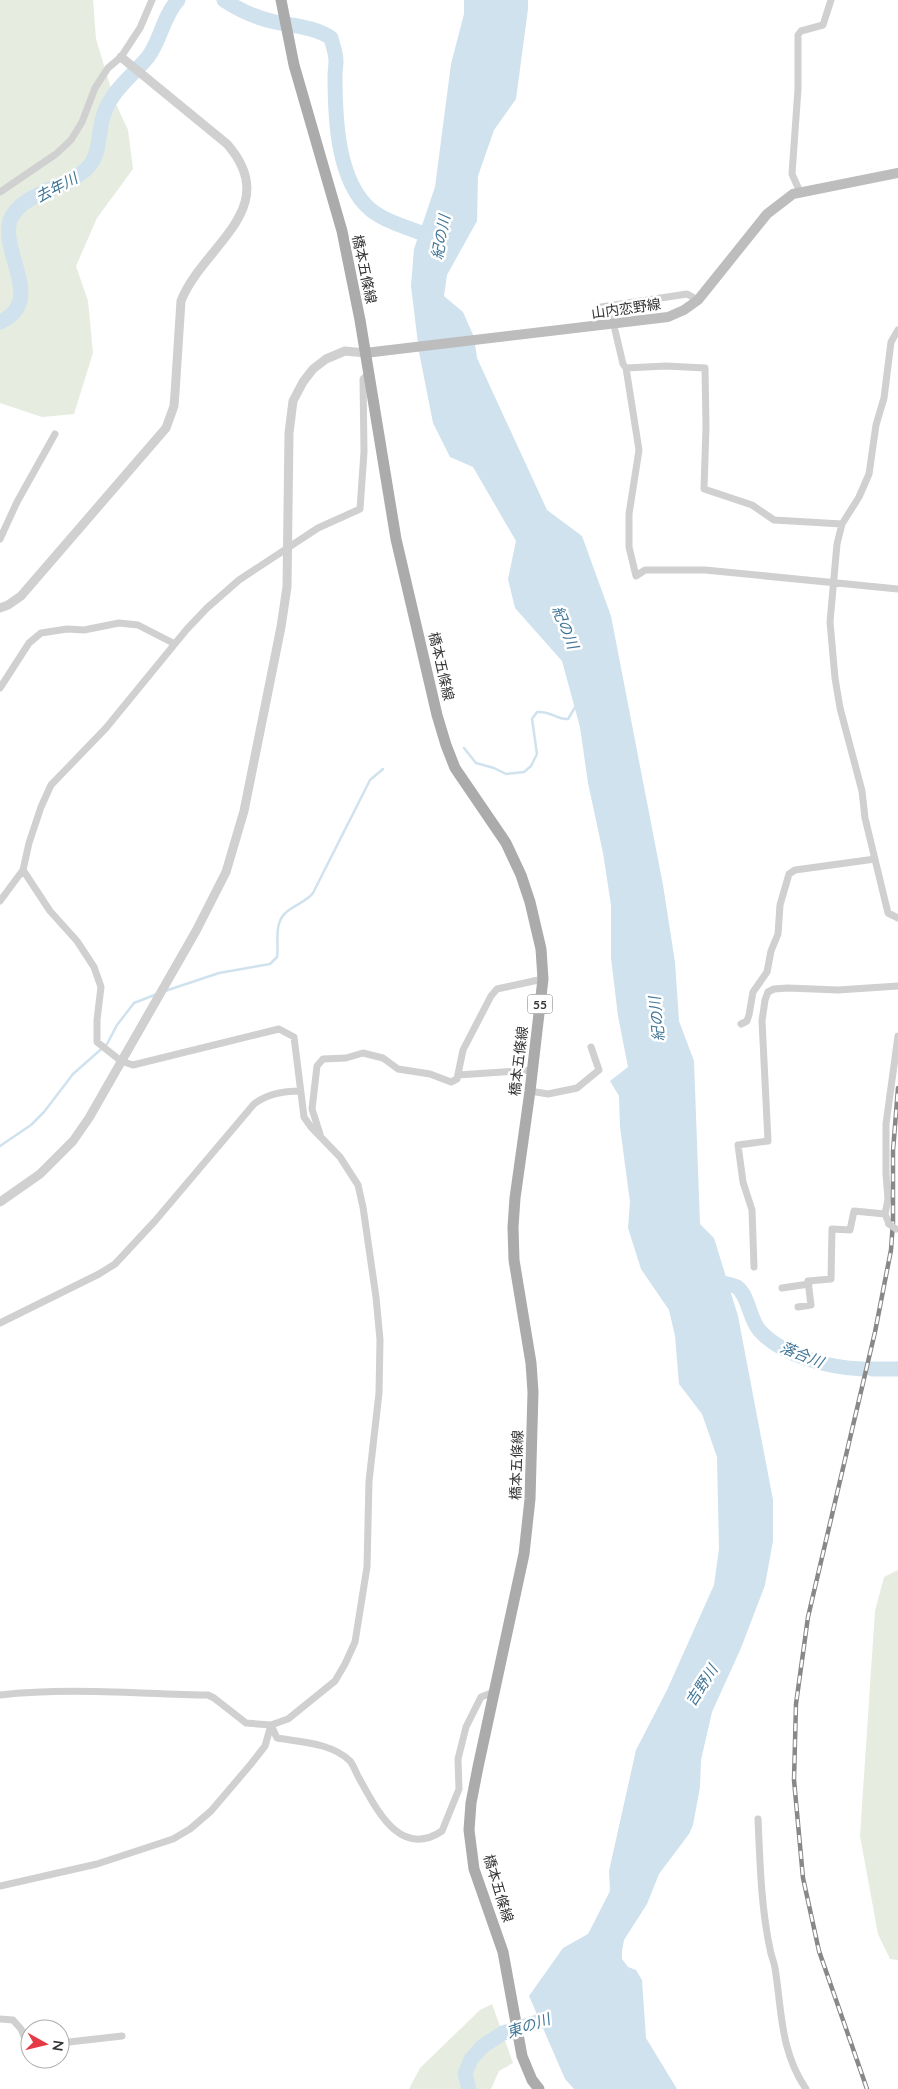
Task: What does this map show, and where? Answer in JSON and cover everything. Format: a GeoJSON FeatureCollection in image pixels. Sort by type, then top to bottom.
{"type":"FeatureCollection","features":[{"type":"Feature","properties":{"kind":"main road","name":"橋本五條線"},"geometry":{"type":"LineString","coordinates":[[281,0],[311,129],[342,231],[365,353],[396,539],[446,745],[455,768],[506,843],[530,902],[540,949],[543,979],[513,1227],[514,1260],[531,1363],[530,1499],[524,1554],[472,1794],[469,1830],[474,1870],[503,1952],[522,2056],[532,2080],[539,2089]]}},
{"type":"Feature","properties":{"kind":"main road","name":"山内恋野線"},"geometry":{"type":"LineString","coordinates":[[365,353],[668,317],[684,310],[698,300],[767,214],[780,202],[800,192],[898,173]]}},
{"type":"Feature","properties":{"kind":"street"},"geometry":{"type":"LineString","coordinates":[[0,192],[6,186],[56,154],[71,140],[82,122],[95,88],[108,68],[121,57],[140,28],[152,0]]}},
{"type":"Feature","properties":{"kind":"street"},"geometry":{"type":"LineString","coordinates":[[800,192],[792,174],[798,88],[798,35],[801,31],[823,24],[831,0]]}},
{"type":"Feature","properties":{"kind":"street"},"geometry":{"type":"LineString","coordinates":[[0,608],[21,596],[166,428],[174,406],[176,393],[181,301],[186,287],[236,223],[244,208],[247,189],[246,177],[236,155],[227,144],[121,57]]}},
{"type":"Feature","properties":{"kind":"street"},"geometry":{"type":"LineString","coordinates":[[602,307],[687,294],[698,300]]}},
{"type":"Feature","properties":{"kind":"street"},"geometry":{"type":"LineString","coordinates":[[612,305],[613,314]]}},
{"type":"Feature","properties":{"kind":"street"},"geometry":{"type":"LineString","coordinates":[[615,330],[623,364],[626,368],[639,450],[629,514],[629,547],[636,576],[645,570],[705,570],[898,589]]}},
{"type":"Feature","properties":{"kind":"street"},"geometry":{"type":"LineString","coordinates":[[898,330],[891,342],[884,398],[876,425],[869,474],[859,497],[842,524],[836,544],[830,622],[835,678],[840,708],[862,791],[865,818],[888,913],[898,918]]}},
{"type":"Feature","properties":{"kind":"street"},"geometry":{"type":"LineString","coordinates":[[0,1202],[40,1174],[73,1141],[89,1118],[196,931],[226,872],[244,811],[281,627],[287,587],[289,433],[293,401],[303,382],[313,369],[326,359],[345,351],[365,353]]}},
{"type":"Feature","properties":{"kind":"street"},"geometry":{"type":"LineString","coordinates":[[626,368],[666,366],[705,368],[704,489],[752,505],[774,520],[842,524]]}},
{"type":"Feature","properties":{"kind":"street"},"geometry":{"type":"LineString","coordinates":[[0,901],[22,870],[41,807],[51,785],[106,728],[207,608],[239,580],[318,528],[360,509],[364,452],[363,379],[368,374]]}},
{"type":"Feature","properties":{"kind":"street"},"geometry":{"type":"LineString","coordinates":[[0,539],[21,494],[55,434]]}},
{"type":"Feature","properties":{"kind":"street"},"geometry":{"type":"LineString","coordinates":[[0,688],[30,643],[41,633],[67,629],[84,630],[119,623],[138,625],[175,644]]}},
{"type":"Feature","properties":{"kind":"street"},"geometry":{"type":"LineString","coordinates":[[741,1024],[750,1015],[753,992],[767,972],[771,951],[778,934],[780,905],[789,874],[795,870],[875,859]]}},
{"type":"Feature","properties":{"kind":"street"},"geometry":{"type":"LineString","coordinates":[[0,1695],[39,1690],[82,1690],[124,1694],[208,1696],[214,1698],[246,1723],[271,1726],[288,1719],[335,1681],[346,1664],[355,1642],[367,1567],[369,1481],[379,1393],[380,1340],[376,1297],[358,1185],[340,1156],[304,1118],[294,1037],[279,1029],[133,1065],[121,1061],[97,1042],[97,1020],[101,987],[94,967],[77,941],[50,911],[22,870]]}},
{"type":"Feature","properties":{"kind":"street"},"geometry":{"type":"LineString","coordinates":[[320,1137],[312,1109],[317,1066],[323,1059],[346,1058],[363,1053],[383,1058],[398,1069],[430,1074],[451,1082],[458,1079],[464,1050],[491,996],[498,989],[543,979]]}},
{"type":"Feature","properties":{"kind":"street"},"geometry":{"type":"LineString","coordinates":[[754,1267],[752,1210],[743,1182],[738,1145],[768,1141],[762,1030],[765,1000],[768,992],[774,989],[788,988],[838,990],[898,986]]}},
{"type":"Feature","properties":{"kind":"street"},"geometry":{"type":"LineString","coordinates":[[897,1230],[889,1224],[885,1214],[888,1199],[886,1124],[898,1036]]}},
{"type":"Feature","properties":{"kind":"street"},"geometry":{"type":"LineString","coordinates":[[530,1091],[548,1094],[576,1088],[599,1070],[591,1047]]}},
{"type":"Feature","properties":{"kind":"street"},"geometry":{"type":"LineString","coordinates":[[458,1075],[533,1070]]}},
{"type":"Feature","properties":{"kind":"street"},"geometry":{"type":"LineString","coordinates":[[0,1324],[75,1287],[115,1264],[155,1221],[254,1104],[261,1099],[277,1094],[300,1091]]}},
{"type":"Feature","properties":{"kind":"street"},"geometry":{"type":"LineString","coordinates":[[798,1307],[811,1306],[808,1280],[831,1278],[832,1229],[850,1230],[854,1211],[885,1214]]}},
{"type":"Feature","properties":{"kind":"street"},"geometry":{"type":"LineString","coordinates":[[782,1288],[809,1284]]}},
{"type":"Feature","properties":{"kind":"street"},"geometry":{"type":"LineString","coordinates":[[271,1726],[278,1738],[333,1750],[350,1762],[374,1803],[396,1832],[408,1838],[423,1840],[442,1831],[459,1789],[458,1759],[466,1727],[481,1697],[494,1692]]}},
{"type":"Feature","properties":{"kind":"street"},"geometry":{"type":"LineString","coordinates":[[0,1886],[96,1864],[174,1839],[190,1830],[211,1810],[251,1764],[264,1746],[271,1726]]}},
{"type":"Feature","properties":{"kind":"street"},"geometry":{"type":"LineString","coordinates":[[758,1819],[763,1904],[770,1949],[775,1965],[780,2021],[789,2057],[806,2089]]}},
{"type":"Feature","properties":{"kind":"street"},"geometry":{"type":"LineString","coordinates":[[0,2018],[13,2020],[20,2028]]}},
{"type":"Feature","properties":{"kind":"street"},"geometry":{"type":"LineString","coordinates":[[70,2042],[122,2036]]}},
{"type":"Feature","properties":{"kind":"shaded area"},"geometry":{"type":"Polygon","coordinates":[[[0,0],[93,0],[96,39],[115,102],[128,130],[133,169],[97,218],[76,266],[88,301],[93,353],[74,414],[42,417],[0,403],[0,0]]]}},
{"type":"Feature","properties":{"kind":"shaded area"},"geometry":{"type":"Polygon","coordinates":[[[898,1570],[898,1960],[890,1959],[878,1934],[860,1836],[875,1611],[884,1577],[898,1570]]]}},
{"type":"Feature","properties":{"kind":"shaded area"},"geometry":{"type":"Polygon","coordinates":[[[492,2004],[513,2063],[499,2071],[491,2089],[409,2089],[420,2068],[480,2010],[492,2004]]]}},
{"type":"Feature","properties":{"kind":"water"},"geometry":{"type":"Polygon","coordinates":[[[464,0],[528,0],[528,9],[516,99],[494,130],[478,176],[477,221],[447,275],[444,296],[463,312],[474,337],[477,358],[547,510],[582,536],[611,616],[663,885],[675,962],[679,1021],[694,1061],[700,1224],[714,1238],[738,1316],[773,1500],[773,1541],[765,1585],[741,1648],[712,1712],[701,1760],[700,1787],[693,1825],[689,1834],[659,1874],[647,1904],[624,1940],[622,1951],[622,1959],[628,1967],[636,1970],[642,1980],[646,2038],[677,2089],[574,2089],[565,2079],[529,1996],[563,1948],[588,1934],[610,1891],[609,1871],[636,1750],[667,1690],[714,1585],[719,1549],[717,1457],[702,1414],[679,1384],[675,1336],[669,1310],[641,1269],[628,1228],[630,1202],[620,1127],[619,1096],[610,1081],[628,1067],[618,1016],[611,958],[611,905],[603,853],[588,783],[580,727],[562,661],[515,608],[508,579],[516,541],[473,467],[450,457],[433,423],[419,352],[411,286],[414,249],[435,187],[451,64],[464,14],[464,0]]]}},
{"type":"Feature","properties":{"kind":"waterway","name":"去年川"},"geometry":{"type":"LineString","coordinates":[[0,322],[13,313],[20,302],[21,290],[9,233],[10,220],[16,210],[25,202],[72,179],[90,165],[98,147],[102,120],[107,106],[117,91],[148,57],[169,13],[178,0]]}},
{"type":"Feature","properties":{"kind":"waterway","name":"去年川"},"geometry":{"type":"LineString","coordinates":[[224,0],[262,18],[311,29],[331,38],[336,58],[337,129],[340,148],[351,183],[360,198],[378,215],[438,239]]}},
{"type":"Feature","properties":{"kind":"waterway"},"geometry":{"type":"LineString","coordinates":[[464,748],[476,763],[494,768],[506,774],[524,772],[531,766],[537,754],[532,719],[537,712],[568,719],[577,704]]}},
{"type":"Feature","properties":{"kind":"waterway"},"geometry":{"type":"LineString","coordinates":[[165,991],[219,973],[270,964],[277,957],[280,921],[286,912],[313,893],[370,780],[383,769]]}},
{"type":"Feature","properties":{"kind":"waterway"},"geometry":{"type":"LineString","coordinates":[[0,1146],[31,1125],[44,1112],[73,1074],[107,1044],[117,1025],[134,1003],[157,994]]}},
{"type":"Feature","properties":{"kind":"waterway","name":"落合川"},"geometry":{"type":"LineString","coordinates":[[707,1280],[737,1287],[744,1296],[756,1326],[770,1340],[781,1347],[794,1354],[822,1363],[863,1369]]}},
{"type":"Feature","properties":{"kind":"waterway","name":"落合川"},"geometry":{"type":"LineString","coordinates":[[872,1369],[898,1369]]}},
{"type":"Feature","properties":{"kind":"waterway","name":"東の川"},"geometry":{"type":"LineString","coordinates":[[469,2089],[465,2074],[471,2059],[483,2046],[503,2033],[560,2015]]}},
{"type":"Feature","properties":{"kind":"tunnel"},"geometry":{"type":"LineString","coordinates":[[613,314],[614,328]]}},
{"type":"Feature","properties":{"kind":"railway"},"geometry":{"type":"LineString","coordinates":[[867,2089],[819,1951],[803,1878],[794,1780],[796,1704],[808,1617],[875,1332],[891,1250],[893,1151],[898,1088]]}},
{"type":"Feature","properties":{"kind":"water label","name":"紀の川"},"geometry":{"type":"Point","coordinates":[440,237]}},
{"type":"Feature","properties":{"kind":"water label","name":"紀の川"},"geometry":{"type":"Point","coordinates":[566,627]}},
{"type":"Feature","properties":{"kind":"water label","name":"紀の川"},"geometry":{"type":"Point","coordinates":[656,1019]}},
{"type":"Feature","properties":{"kind":"water label","name":"吉野川"},"geometry":{"type":"Point","coordinates":[701,1685]}}]}
